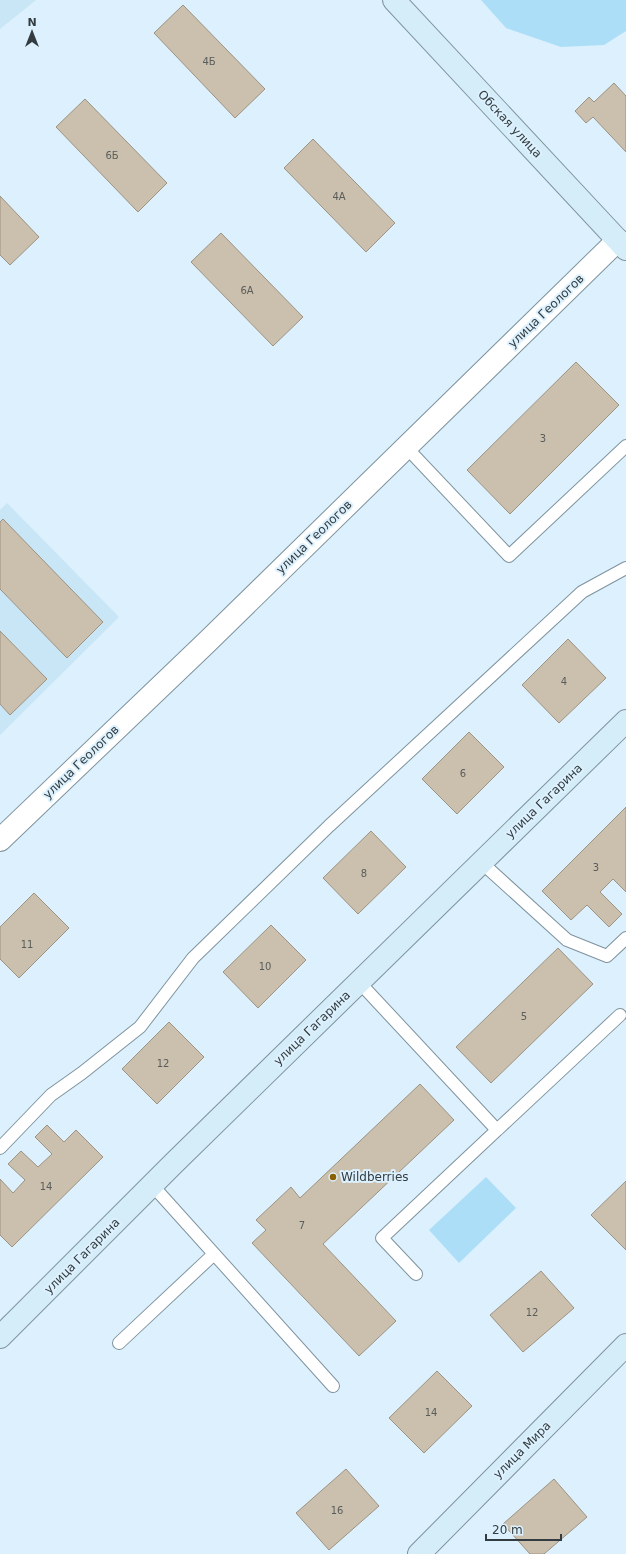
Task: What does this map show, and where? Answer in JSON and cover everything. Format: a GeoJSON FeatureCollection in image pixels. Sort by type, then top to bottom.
{"type":"FeatureCollection","features":[{"type":"Feature","properties":{"kind":"street","name":"Обская улица"},"geometry":{"type":"LineString","coordinates":[[394,0],[623,240]]}},
{"type":"Feature","properties":{"kind":"street","name":"улица Геологов"},"geometry":{"type":"LineString","coordinates":[[0,840],[206,643],[406,447],[623,240]]}},
{"type":"Feature","properties":{"kind":"street","name":"улица Гагарина"},"geometry":{"type":"LineString","coordinates":[[0,1337],[359,982],[626,721]]}},
{"type":"Feature","properties":{"kind":"street","name":"улица Мира"},"geometry":{"type":"LineString","coordinates":[[419,1554],[626,1345]]}},
{"type":"Feature","properties":{"kind":"lane"},"geometry":{"type":"LineString","coordinates":[[406,447],[509,556],[626,446]]}},
{"type":"Feature","properties":{"kind":"lane"},"geometry":{"type":"LineString","coordinates":[[0,1148],[51,1095],[82,1073],[140,1027],[193,958],[375,783],[582,592],[626,568]]}},
{"type":"Feature","properties":{"kind":"lane"},"geometry":{"type":"LineString","coordinates":[[482,862],[568,940],[606,956],[626,938]]}},
{"type":"Feature","properties":{"kind":"lane"},"geometry":{"type":"LineString","coordinates":[[359,982],[497,1130]]}},
{"type":"Feature","properties":{"kind":"lane"},"geometry":{"type":"LineString","coordinates":[[416,1274],[382,1238],[620,1015]]}},
{"type":"Feature","properties":{"kind":"lane"},"geometry":{"type":"LineString","coordinates":[[153,1186],[333,1386]]}},
{"type":"Feature","properties":{"kind":"lane"},"geometry":{"type":"LineString","coordinates":[[119,1343],[214,1254]]}},
{"type":"Feature","properties":{"kind":"shaded area"},"geometry":{"type":"Polygon","coordinates":[[[0,0],[36,0],[0,29],[0,0]]]}},
{"type":"Feature","properties":{"kind":"shaded area"},"geometry":{"type":"Polygon","coordinates":[[[481,0],[626,0],[626,31],[604,45],[561,47],[506,28],[481,0]]]}},
{"type":"Feature","properties":{"kind":"shaded area"},"geometry":{"type":"Polygon","coordinates":[[[7,503],[119,617],[0,735],[0,510],[7,503]]]}},
{"type":"Feature","properties":{"kind":"shaded area"},"geometry":{"type":"Polygon","coordinates":[[[486,1177],[516,1208],[459,1263],[429,1230],[486,1177]]]}},
{"type":"Feature","properties":{"kind":"building"},"geometry":{"type":"Polygon","coordinates":[[[183,5],[265,89],[235,118],[154,33],[183,5]]]}},
{"type":"Feature","properties":{"kind":"building"},"geometry":{"type":"Polygon","coordinates":[[[614,83],[626,96],[626,152],[593,117],[586,123],[575,111],[589,97],[594,102],[614,83]]]}},
{"type":"Feature","properties":{"kind":"building"},"geometry":{"type":"Polygon","coordinates":[[[85,99],[167,183],[138,212],[56,127],[85,99]]]}},
{"type":"Feature","properties":{"kind":"building"},"geometry":{"type":"Polygon","coordinates":[[[313,139],[395,223],[366,252],[284,168],[313,139]]]}},
{"type":"Feature","properties":{"kind":"building"},"geometry":{"type":"Polygon","coordinates":[[[0,196],[39,237],[10,265],[0,255],[0,196]]]}},
{"type":"Feature","properties":{"kind":"building"},"geometry":{"type":"Polygon","coordinates":[[[221,233],[303,317],[273,346],[191,262],[221,233]]]}},
{"type":"Feature","properties":{"kind":"building"},"geometry":{"type":"Polygon","coordinates":[[[576,362],[619,405],[510,514],[467,470],[576,362]]]}},
{"type":"Feature","properties":{"kind":"building"},"geometry":{"type":"Polygon","coordinates":[[[3,519],[103,622],[67,658],[0,589],[0,522],[3,519]]]}},
{"type":"Feature","properties":{"kind":"building"},"geometry":{"type":"Polygon","coordinates":[[[0,631],[47,679],[10,715],[0,704],[0,631]]]}},
{"type":"Feature","properties":{"kind":"building"},"geometry":{"type":"Polygon","coordinates":[[[568,639],[606,678],[559,723],[522,685],[568,639]]]}},
{"type":"Feature","properties":{"kind":"building"},"geometry":{"type":"Polygon","coordinates":[[[469,732],[504,767],[457,814],[422,779],[469,732]]]}},
{"type":"Feature","properties":{"kind":"building"},"geometry":{"type":"Polygon","coordinates":[[[626,807],[626,892],[613,879],[600,892],[622,914],[609,927],[587,905],[571,920],[542,891],[626,807]]]}},
{"type":"Feature","properties":{"kind":"building"},"geometry":{"type":"Polygon","coordinates":[[[371,831],[406,867],[358,914],[323,878],[371,831]]]}},
{"type":"Feature","properties":{"kind":"building"},"geometry":{"type":"Polygon","coordinates":[[[34,893],[69,928],[19,978],[0,959],[0,927],[34,893]]]}},
{"type":"Feature","properties":{"kind":"building"},"geometry":{"type":"Polygon","coordinates":[[[271,925],[306,960],[258,1008],[223,972],[271,925]]]}},
{"type":"Feature","properties":{"kind":"building"},"geometry":{"type":"Polygon","coordinates":[[[558,948],[593,984],[491,1083],[456,1047],[558,948]]]}},
{"type":"Feature","properties":{"kind":"building"},"geometry":{"type":"Polygon","coordinates":[[[169,1022],[204,1057],[157,1104],[122,1069],[169,1022]]]}},
{"type":"Feature","properties":{"kind":"building"},"geometry":{"type":"Polygon","coordinates":[[[420,1084],[454,1120],[323,1244],[396,1321],[359,1356],[252,1243],[266,1230],[256,1220],[291,1187],[300,1198],[420,1084]]]}},
{"type":"Feature","properties":{"kind":"building"},"geometry":{"type":"Polygon","coordinates":[[[47,1125],[64,1142],[76,1130],[103,1157],[12,1247],[0,1235],[0,1179],[13,1193],[25,1180],[8,1164],[21,1151],[38,1167],[52,1154],[35,1137],[47,1125]]]}},
{"type":"Feature","properties":{"kind":"building"},"geometry":{"type":"Polygon","coordinates":[[[626,1181],[626,1250],[591,1215],[626,1181]]]}},
{"type":"Feature","properties":{"kind":"building"},"geometry":{"type":"Polygon","coordinates":[[[541,1271],[574,1308],[523,1352],[490,1315],[541,1271]]]}},
{"type":"Feature","properties":{"kind":"building"},"geometry":{"type":"Polygon","coordinates":[[[437,1371],[472,1406],[424,1453],[389,1418],[437,1371]]]}},
{"type":"Feature","properties":{"kind":"building"},"geometry":{"type":"Polygon","coordinates":[[[346,1469],[379,1506],[329,1550],[296,1513],[346,1469]]]}},
{"type":"Feature","properties":{"kind":"building"},"geometry":{"type":"Polygon","coordinates":[[[554,1479],[587,1517],[544,1554],[530,1554],[503,1524],[554,1479]]]}},
{"type":"Feature","properties":{"kind":"place","name":"Wildberries"},"geometry":{"type":"Point","coordinates":[333,1177]}}]}
